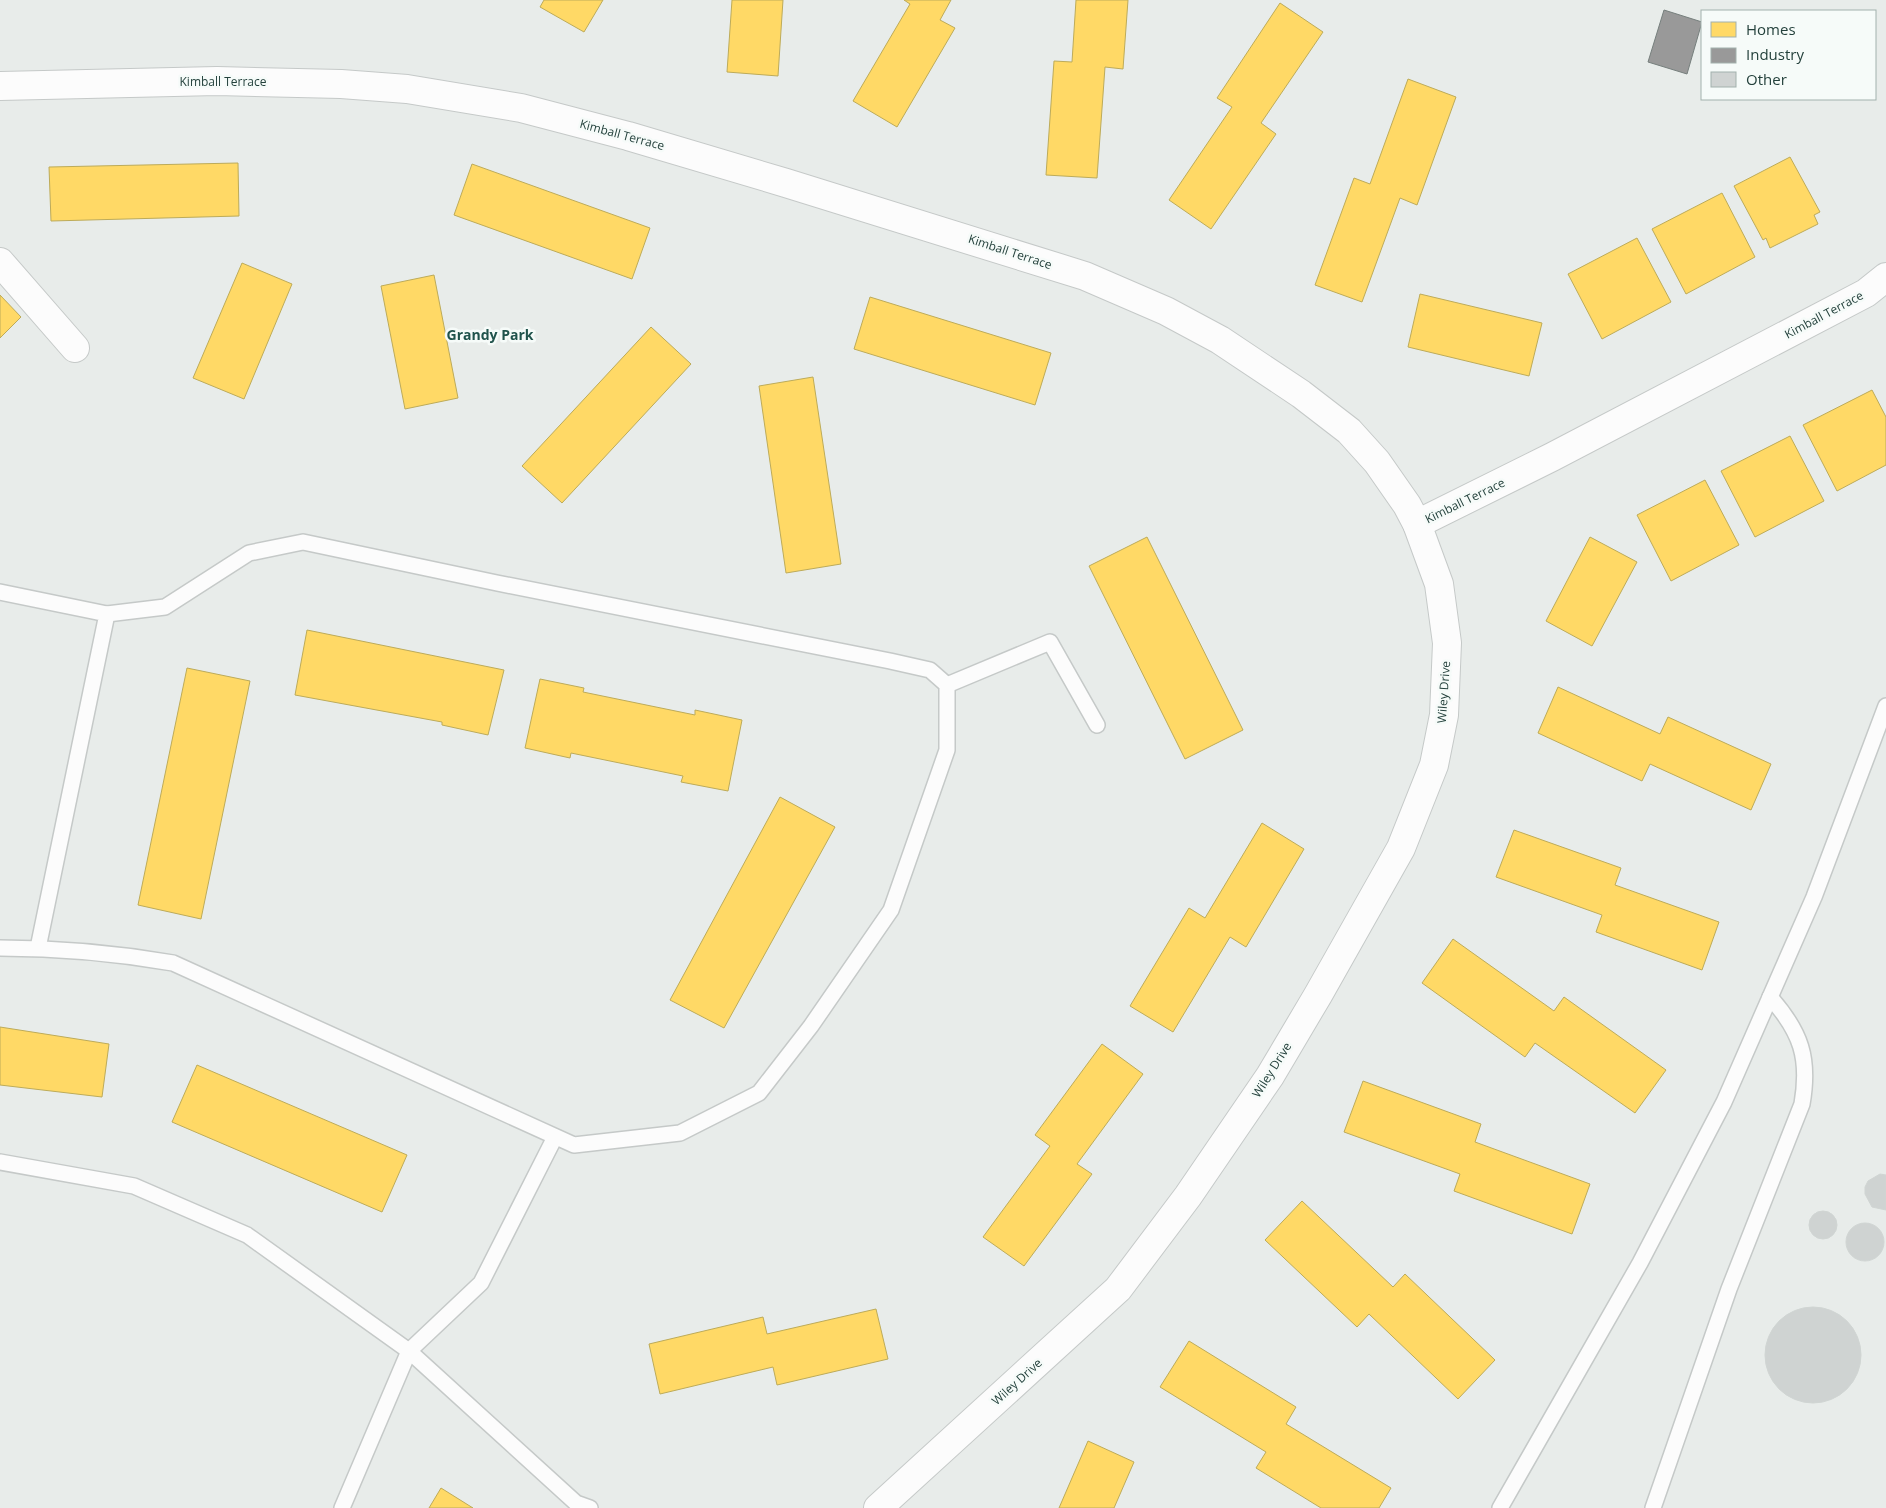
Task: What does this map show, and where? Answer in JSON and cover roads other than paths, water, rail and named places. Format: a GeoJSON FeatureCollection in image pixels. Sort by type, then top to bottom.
{"type":"FeatureCollection","features":[{"type":"Feature","properties":{"kind":"street","name":"Kimball Terrace"},"geometry":{"type":"LineString","coordinates":[[0,86],[217,81],[341,84],[407,89],[521,108],[619,134],[946,231],[1085,276],[1166,311],[1220,340],[1302,394],[1348,431],[1377,462],[1407,505],[1417,524],[1561,453],[1866,293],[1886,277]]}},
{"type":"Feature","properties":{"kind":"street"},"geometry":{"type":"LineString","coordinates":[[0,262],[75,348]]}},
{"type":"Feature","properties":{"kind":"street","name":"Wiley Drive"},"geometry":{"type":"LineString","coordinates":[[878,1508],[1118,1289],[1188,1196],[1270,1076],[1323,987],[1401,848],[1434,766],[1444,715],[1447,643],[1439,584],[1417,524]]}},
{"type":"Feature","properties":{"kind":"lane"},"geometry":{"type":"LineString","coordinates":[[0,592],[107,614],[165,607],[249,552],[303,542],[497,583],[890,661],[930,670],[947,686],[947,750],[891,910],[811,1026],[759,1093],[680,1133],[574,1145],[173,963],[123,954],[38,948],[0,948]]}},
{"type":"Feature","properties":{"kind":"lane"},"geometry":{"type":"LineString","coordinates":[[38,948],[107,614]]}},
{"type":"Feature","properties":{"kind":"lane"},"geometry":{"type":"LineString","coordinates":[[947,686],[1050,642],[1097,725]]}},
{"type":"Feature","properties":{"kind":"lane"},"geometry":{"type":"LineString","coordinates":[[1500,1508],[1640,1262],[1724,1102],[1814,897],[1886,706]]}},
{"type":"Feature","properties":{"kind":"lane"},"geometry":{"type":"LineString","coordinates":[[1653,1508],[1729,1289],[1802,1104],[1806,1080],[1801,1043],[1786,1016],[1770,997]]}},
{"type":"Feature","properties":{"kind":"lane"},"geometry":{"type":"LineString","coordinates":[[342,1508],[409,1351],[481,1283],[555,1136]]}},
{"type":"Feature","properties":{"kind":"lane"},"geometry":{"type":"LineString","coordinates":[[0,1162],[134,1186],[247,1235],[409,1351],[576,1503],[590,1508]]}},
{"type":"Feature","properties":{"kind":"district","name":"Grandy Park"},"geometry":{"type":"Point","coordinates":[490,335]}}]}
